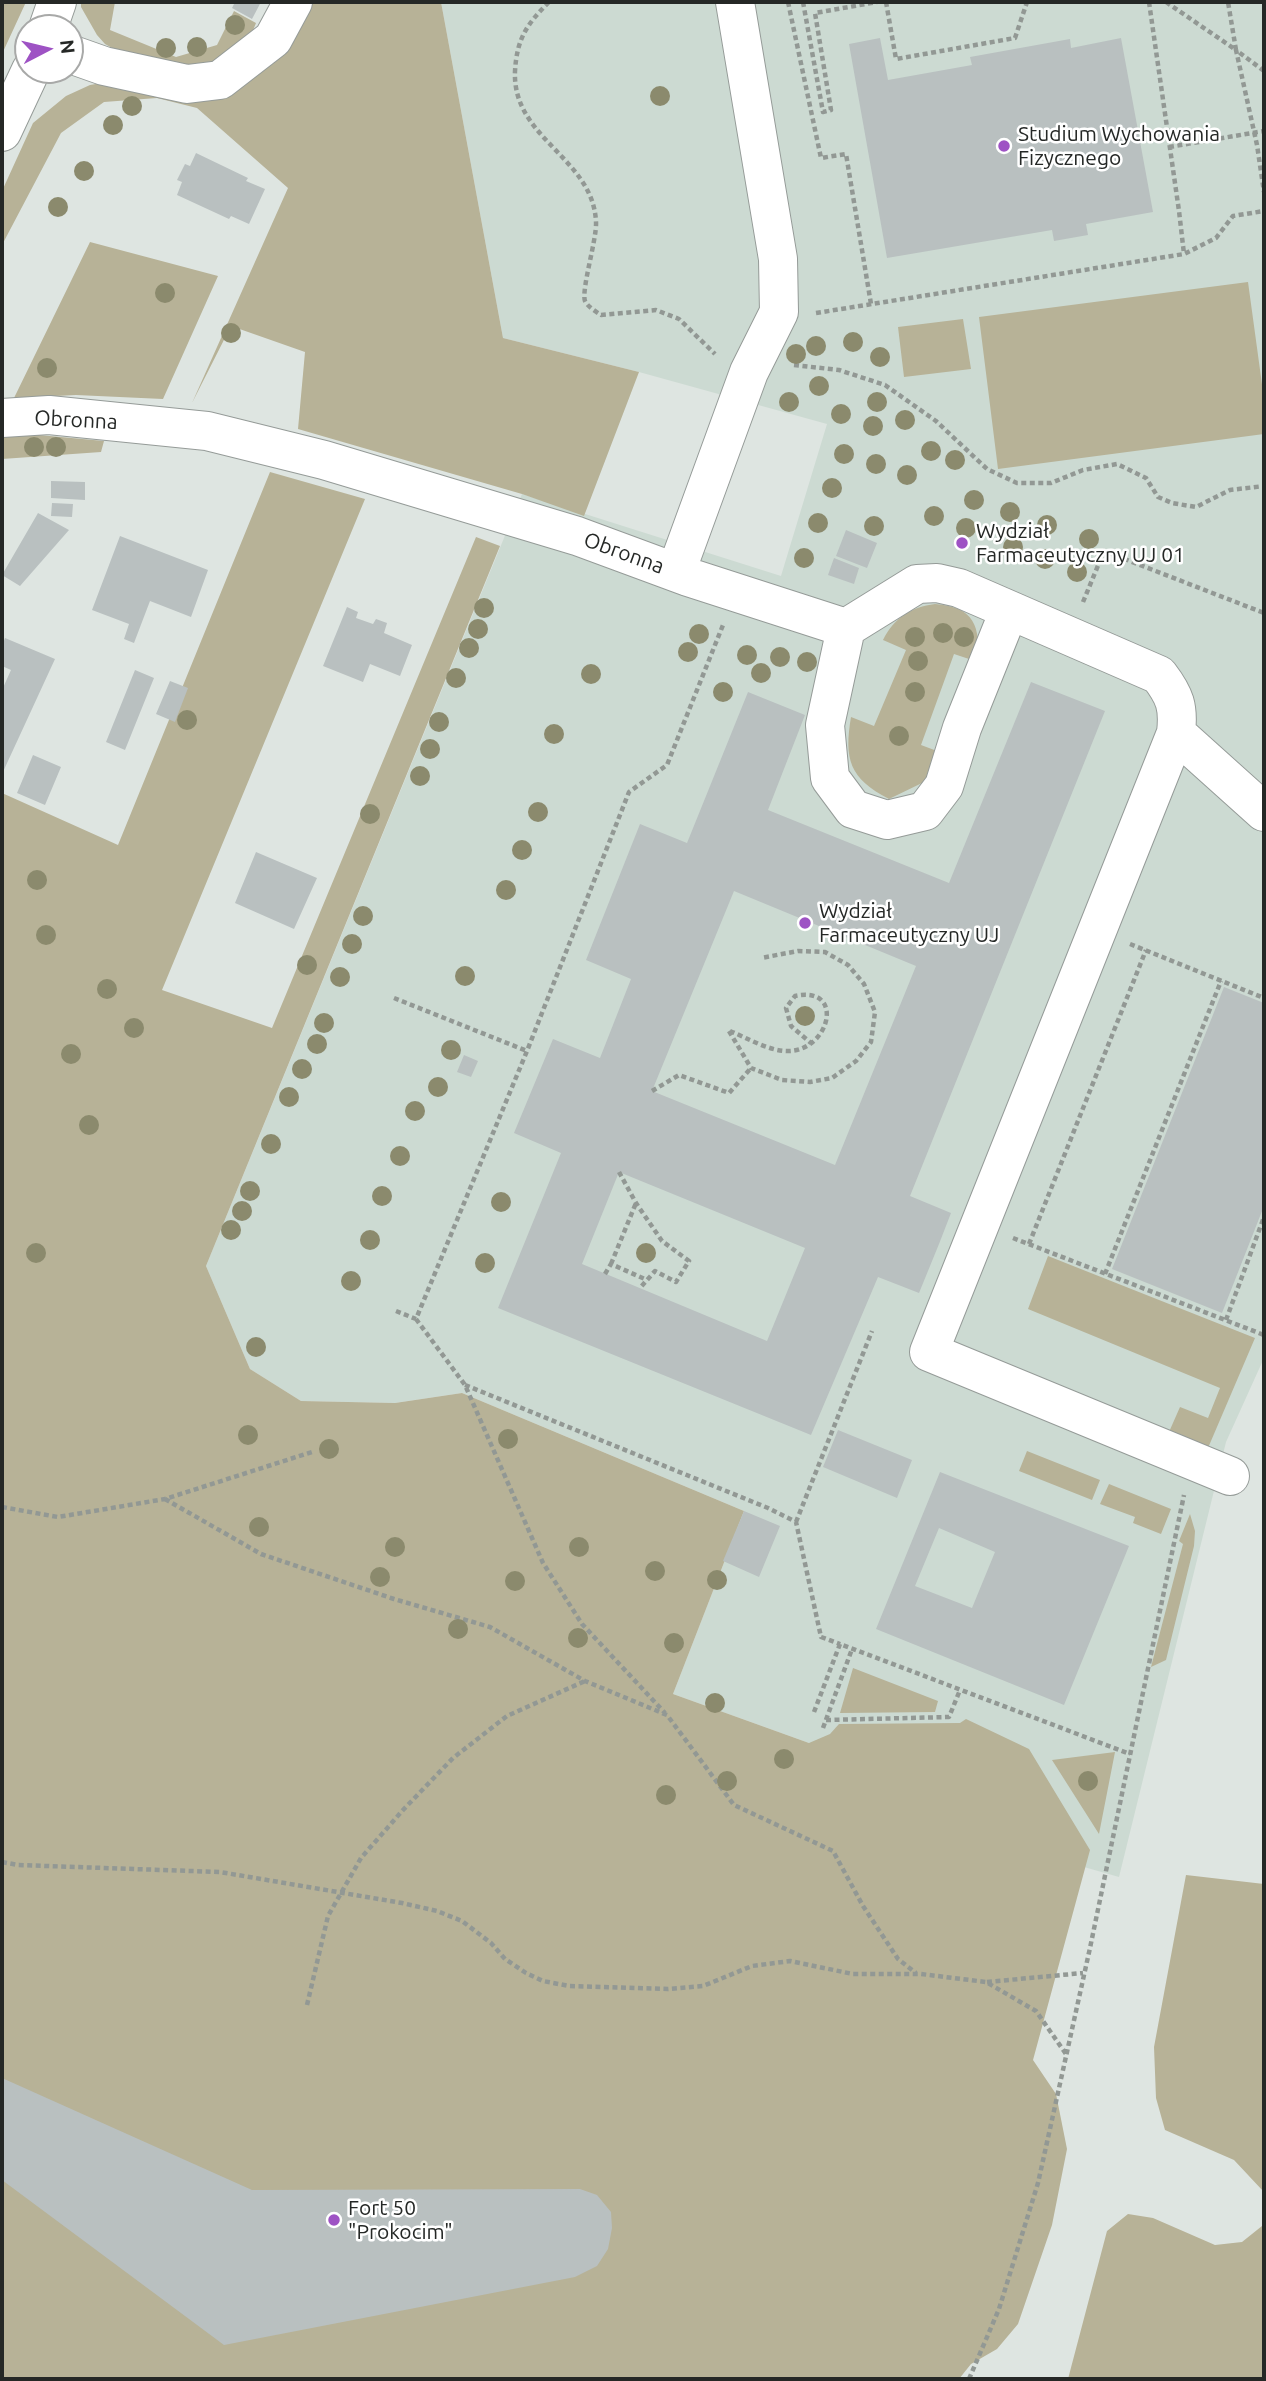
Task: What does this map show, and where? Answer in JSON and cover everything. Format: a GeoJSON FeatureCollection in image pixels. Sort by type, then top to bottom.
{"type":"FeatureCollection","features":[{"type":"Feature","properties":{"kind":"street"},"geometry":{"type":"LineString","coordinates":[[84,59],[104,66],[187,84],[220,80],[273,39],[293,2]]}},
{"type":"Feature","properties":{"kind":"street"},"geometry":{"type":"LineString","coordinates":[[676,572],[749,372],[779,312],[778,259],[735,2]]}},
{"type":"Feature","properties":{"kind":"street"},"geometry":{"type":"LineString","coordinates":[[2,132],[24,84]]}},
{"type":"Feature","properties":{"kind":"street","name":"Obronna"},"geometry":{"type":"LineString","coordinates":[[2,418],[49,415],[207,431],[324,460],[577,536],[846,628]]}},
{"type":"Feature","properties":{"kind":"street"},"geometry":{"type":"LineString","coordinates":[[1009,611],[962,729],[944,786],[925,811],[887,820],[853,809],[830,778],[825,726],[846,628],[917,584],[937,583],[959,588],[1159,675],[1171,691],[1178,712],[1176,733],[929,1352],[1230,1476]]}},
{"type":"Feature","properties":{"kind":"street"},"geometry":{"type":"LineString","coordinates":[[1176,733],[1264,812]]}},
{"type":"Feature","properties":{"kind":"path"},"geometry":{"type":"LineString","coordinates":[[788,2],[821,158],[846,154],[871,304]]}},
{"type":"Feature","properties":{"kind":"path"},"geometry":{"type":"LineString","coordinates":[[803,2],[822,112],[831,110],[815,13],[877,2]]}},
{"type":"Feature","properties":{"kind":"path"},"geometry":{"type":"LineString","coordinates":[[886,2],[896,59],[1015,38],[1027,2]]}},
{"type":"Feature","properties":{"kind":"path"},"geometry":{"type":"LineString","coordinates":[[1149,2],[1184,254]]}},
{"type":"Feature","properties":{"kind":"path"},"geometry":{"type":"LineString","coordinates":[[1166,2],[1264,71]]}},
{"type":"Feature","properties":{"kind":"path"},"geometry":{"type":"LineString","coordinates":[[1228,2],[1264,192]]}},
{"type":"Feature","properties":{"kind":"path"},"geometry":{"type":"LineString","coordinates":[[1169,147],[1264,131]]}},
{"type":"Feature","properties":{"kind":"path"},"geometry":{"type":"LineString","coordinates":[[779,312],[807,314],[1184,254],[1216,238],[1233,216],[1264,211]]}},
{"type":"Feature","properties":{"kind":"path"},"geometry":{"type":"LineString","coordinates":[[1068,637],[1104,551],[1264,613]]}},
{"type":"Feature","properties":{"kind":"path"},"geometry":{"type":"LineString","coordinates":[[416,1319],[527,1051],[629,792],[667,765],[737,592]]}},
{"type":"Feature","properties":{"kind":"path"},"geometry":{"type":"LineString","coordinates":[[1126,943],[1264,998]]}},
{"type":"Feature","properties":{"kind":"path"},"geometry":{"type":"LineString","coordinates":[[1029,1244],[1146,950]]}},
{"type":"Feature","properties":{"kind":"path"},"geometry":{"type":"LineString","coordinates":[[761,958],[798,951],[825,953],[848,965],[864,984],[875,1012],[871,1042],[856,1061],[832,1078],[810,1082],[782,1080],[751,1068],[729,1031],[786,1051],[804,1049],[811,1043],[826,1025],[828,1011],[821,999],[808,993],[795,996],[786,1008],[791,1026],[811,1043]]}},
{"type":"Feature","properties":{"kind":"path"},"geometry":{"type":"LineString","coordinates":[[1105,1274],[1221,981]]}},
{"type":"Feature","properties":{"kind":"path"},"geometry":{"type":"LineString","coordinates":[[394,998],[527,1051]]}},
{"type":"Feature","properties":{"kind":"path"},"geometry":{"type":"LineString","coordinates":[[652,1091],[679,1075],[729,1093],[751,1068]]}},
{"type":"Feature","properties":{"kind":"path"},"geometry":{"type":"LineString","coordinates":[[619,1172],[662,1241],[689,1261],[676,1282],[655,1271],[640,1288]]}},
{"type":"Feature","properties":{"kind":"path"},"geometry":{"type":"LineString","coordinates":[[605,1274],[636,1203]]}},
{"type":"Feature","properties":{"kind":"path"},"geometry":{"type":"LineString","coordinates":[[1226,1320],[1264,1217]]}},
{"type":"Feature","properties":{"kind":"path"},"geometry":{"type":"LineString","coordinates":[[1008,1236],[1264,1335]]}},
{"type":"Feature","properties":{"kind":"path"},"geometry":{"type":"LineString","coordinates":[[611,1264],[647,1280]]}},
{"type":"Feature","properties":{"kind":"path"},"geometry":{"type":"LineString","coordinates":[[396,1311],[416,1319],[465,1385],[543,1563],[582,1624],[667,1715],[734,1805],[833,1851],[863,1906],[898,1959],[920,1974]]}},
{"type":"Feature","properties":{"kind":"path"},"geometry":{"type":"LineString","coordinates":[[872,1331],[796,1522],[821,1637],[1130,1754]]}},
{"type":"Feature","properties":{"kind":"path"},"geometry":{"type":"LineString","coordinates":[[465,1385],[756,1503],[796,1522]]}},
{"type":"Feature","properties":{"kind":"path"},"geometry":{"type":"LineString","coordinates":[[2,1507],[58,1517],[165,1499],[315,1451]]}},
{"type":"Feature","properties":{"kind":"path"},"geometry":{"type":"LineString","coordinates":[[970,2379],[999,2309],[1038,2183],[1192,1460]]}},
{"type":"Feature","properties":{"kind":"path"},"geometry":{"type":"LineString","coordinates":[[165,1499],[261,1554],[394,1599],[491,1627],[585,1681],[667,1715]]}},
{"type":"Feature","properties":{"kind":"path"},"geometry":{"type":"LineString","coordinates":[[814,1712],[840,1644]]}},
{"type":"Feature","properties":{"kind":"path"},"geometry":{"type":"LineString","coordinates":[[823,1728],[852,1649]]}},
{"type":"Feature","properties":{"kind":"path"},"geometry":{"type":"LineString","coordinates":[[307,2005],[328,1916],[361,1858],[453,1758],[507,1716],[585,1681]]}},
{"type":"Feature","properties":{"kind":"path"},"geometry":{"type":"LineString","coordinates":[[826,1720],[949,1717],[960,1690]]}},
{"type":"Feature","properties":{"kind":"path"},"geometry":{"type":"LineString","coordinates":[[2,1862],[18,1866],[220,1872],[413,1905],[462,1921],[491,1943],[505,1959],[526,1973],[543,1981],[569,1986],[668,1989],[703,1986],[752,1966],[790,1961],[853,1974],[920,1974],[986,1982],[1083,1973]]}},
{"type":"Feature","properties":{"kind":"path"},"geometry":{"type":"LineString","coordinates":[[986,1982],[1036,2011],[1066,2054]]}},
{"type":"Feature","properties":{"kind":"shaded area"},"geometry":{"type":"Polygon","coordinates":[[[2,2],[26,2],[20,14],[14,14],[14,28],[2,54],[2,2]]]}},
{"type":"Feature","properties":{"kind":"shaded area"},"geometry":{"type":"Polygon","coordinates":[[[81,2],[115,2],[110,30],[176,57],[217,45],[234,11],[256,23],[250,38],[215,63],[195,68],[121,53],[105,44],[81,7],[81,2]]]}},
{"type":"Feature","properties":{"kind":"shaded area"},"geometry":{"type":"Polygon","coordinates":[[[309,2],[441,2],[503,338],[639,372],[584,516],[522,494],[298,429],[305,352],[231,326],[192,403],[288,188],[197,108],[157,98],[104,102],[61,133],[2,245],[2,191],[33,123],[66,96],[90,85],[113,81],[182,95],[309,2]]]}},
{"type":"Feature","properties":{"kind":"shaded area","name":"Wydział Farmaceutyczny UJ"},"geometry":{"type":"Polygon","coordinates":[[[441,2],[1264,2],[1264,1358],[1226,1442],[1119,1877],[1084,1867],[809,1743],[673,1694],[744,1511],[462,1393],[395,1403],[301,1401],[250,1369],[206,1266],[522,494],[781,576],[827,424],[503,338],[441,2]]]}},
{"type":"Feature","properties":{"kind":"shaded area"},"geometry":{"type":"Polygon","coordinates":[[[90,242],[218,276],[163,399],[76,395],[14,398],[90,242]]]}},
{"type":"Feature","properties":{"kind":"shaded area"},"geometry":{"type":"Polygon","coordinates":[[[1248,282],[1264,399],[1264,434],[998,469],[979,317],[1248,282]]]}},
{"type":"Feature","properties":{"kind":"shaded area"},"geometry":{"type":"Polygon","coordinates":[[[963,319],[971,369],[904,377],[898,327],[963,319]]]}},
{"type":"Feature","properties":{"kind":"shaded area"},"geometry":{"type":"Polygon","coordinates":[[[39,435],[104,441],[101,452],[2,459],[2,436],[39,435]]]}},
{"type":"Feature","properties":{"kind":"shaded area"},"geometry":{"type":"Polygon","coordinates":[[[270,472],[365,499],[162,990],[272,1028],[476,537],[500,546],[206,1266],[250,1369],[301,1401],[395,1403],[462,1393],[744,1511],[673,1694],[809,1743],[830,1734],[839,1724],[960,1723],[966,1719],[1029,1749],[1090,1850],[1033,2060],[1056,2094],[1067,2149],[1052,2225],[1018,2324],[997,2349],[971,2364],[959,2379],[2,2379],[2,793],[118,845],[270,472]]]}},
{"type":"Feature","properties":{"kind":"shaded area"},"geometry":{"type":"Polygon","coordinates":[[[935,604],[959,609],[967,614],[976,629],[978,662],[954,654],[921,745],[945,754],[922,783],[889,799],[865,783],[852,766],[848,745],[851,717],[874,726],[906,650],[883,640],[892,626],[904,615],[935,604]]]}},
{"type":"Feature","properties":{"kind":"shaded area"},"geometry":{"type":"Polygon","coordinates":[[[1048,1256],[1255,1338],[1208,1448],[1169,1432],[1180,1407],[1208,1418],[1220,1388],[1028,1309],[1048,1256]]]}},
{"type":"Feature","properties":{"kind":"shaded area"},"geometry":{"type":"Polygon","coordinates":[[[1027,1451],[1100,1480],[1092,1500],[1019,1471],[1027,1451]]]}},
{"type":"Feature","properties":{"kind":"shaded area"},"geometry":{"type":"Polygon","coordinates":[[[1109,1484],[1171,1509],[1161,1534],[1133,1523],[1135,1517],[1100,1504],[1109,1484]]]}},
{"type":"Feature","properties":{"kind":"shaded area"},"geometry":{"type":"Polygon","coordinates":[[[1190,1514],[1195,1531],[1194,1546],[1166,1660],[1151,1667],[1183,1544],[1179,1541],[1190,1514]]]}},
{"type":"Feature","properties":{"kind":"shaded area"},"geometry":{"type":"Polygon","coordinates":[[[853,1668],[938,1701],[935,1712],[840,1713],[853,1668]]]}},
{"type":"Feature","properties":{"kind":"shaded area"},"geometry":{"type":"Polygon","coordinates":[[[1115,1752],[1099,1834],[1052,1760],[1115,1752]]]}},
{"type":"Feature","properties":{"kind":"shaded area"},"geometry":{"type":"Polygon","coordinates":[[[1186,1875],[1264,1884],[1264,2379],[1068,2379],[1107,2231],[1128,2214],[1153,2218],[1215,2245],[1242,2242],[1262,2226],[1263,2191],[1234,2160],[1165,2130],[1156,2098],[1154,2047],[1186,1875]]]}},
{"type":"Feature","properties":{"kind":"building"},"geometry":{"type":"Polygon","coordinates":[[[235,2],[261,2],[252,19],[232,8],[235,2]]]}},
{"type":"Feature","properties":{"kind":"building","name":"Studium Wychowania Fizycznego"},"geometry":{"type":"Polygon","coordinates":[[[880,38],[888,80],[972,65],[970,57],[1070,39],[1071,48],[1121,38],[1153,212],[1086,224],[1088,235],[1054,241],[1052,230],[887,258],[849,44],[880,38]]]}},
{"type":"Feature","properties":{"kind":"building"},"geometry":{"type":"Polygon","coordinates":[[[196,153],[265,189],[249,224],[231,216],[229,219],[177,195],[182,182],[177,180],[185,164],[190,166],[196,153]]]}},
{"type":"Feature","properties":{"kind":"building"},"geometry":{"type":"Polygon","coordinates":[[[51,481],[85,482],[85,500],[51,498],[51,481]]]}},
{"type":"Feature","properties":{"kind":"building"},"geometry":{"type":"Polygon","coordinates":[[[52,503],[73,504],[72,517],[51,516],[52,503]]]}},
{"type":"Feature","properties":{"kind":"building"},"geometry":{"type":"Polygon","coordinates":[[[38,513],[69,530],[20,586],[2,575],[38,513]]]}},
{"type":"Feature","properties":{"kind":"building"},"geometry":{"type":"Polygon","coordinates":[[[846,530],[877,543],[867,568],[836,556],[846,530]]]}},
{"type":"Feature","properties":{"kind":"building"},"geometry":{"type":"Polygon","coordinates":[[[120,536],[208,570],[191,617],[150,601],[134,643],[124,639],[129,624],[92,610],[120,536]]]}},
{"type":"Feature","properties":{"kind":"building"},"geometry":{"type":"Polygon","coordinates":[[[834,558],[859,568],[854,584],[828,575],[834,558]]]}},
{"type":"Feature","properties":{"kind":"building"},"geometry":{"type":"Polygon","coordinates":[[[347,607],[358,612],[356,618],[373,624],[376,619],[387,623],[384,633],[412,645],[400,676],[370,664],[363,682],[323,666],[347,607]]]}},
{"type":"Feature","properties":{"kind":"building"},"geometry":{"type":"Polygon","coordinates":[[[5,638],[55,659],[2,774],[2,690],[11,670],[2,666],[2,646],[5,638]]]}},
{"type":"Feature","properties":{"kind":"building"},"geometry":{"type":"Polygon","coordinates":[[[135,670],[154,678],[125,750],[106,742],[135,670]]]}},
{"type":"Feature","properties":{"kind":"building"},"geometry":{"type":"Polygon","coordinates":[[[170,681],[188,688],[175,722],[156,714],[170,681]]]}},
{"type":"Feature","properties":{"kind":"building"},"geometry":{"type":"Polygon","coordinates":[[[1031,682],[1105,711],[910,1196],[951,1213],[939,1244],[919,1293],[878,1277],[811,1435],[498,1308],[561,1153],[514,1133],[553,1039],[600,1058],[631,979],[586,960],[640,824],[687,843],[748,692],[805,715],[768,810],[949,883],[1031,682]],[[734,891],[652,1091],[835,1165],[916,966],[734,891]],[[619,1172],[582,1264],[767,1341],[805,1248],[619,1172]]]}},
{"type":"Feature","properties":{"kind":"building"},"geometry":{"type":"Polygon","coordinates":[[[33,755],[61,767],[45,805],[17,793],[33,755]]]}},
{"type":"Feature","properties":{"kind":"building"},"geometry":{"type":"Polygon","coordinates":[[[256,852],[317,878],[294,929],[235,903],[256,852]]]}},
{"type":"Feature","properties":{"kind":"building"},"geometry":{"type":"Polygon","coordinates":[[[1224,987],[1264,1003],[1264,1206],[1222,1313],[1112,1269],[1224,987]]]}},
{"type":"Feature","properties":{"kind":"building"},"geometry":{"type":"Polygon","coordinates":[[[464,1055],[478,1061],[471,1077],[457,1072],[464,1055]]]}},
{"type":"Feature","properties":{"kind":"building"},"geometry":{"type":"Polygon","coordinates":[[[838,1430],[912,1460],[897,1498],[823,1467],[838,1430]]]}},
{"type":"Feature","properties":{"kind":"building"},"geometry":{"type":"Polygon","coordinates":[[[940,1472],[1129,1546],[1064,1705],[876,1629],[940,1472]],[[939,1528],[915,1586],[972,1608],[995,1552],[939,1528]]]}},
{"type":"Feature","properties":{"kind":"building"},"geometry":{"type":"Polygon","coordinates":[[[744,1511],[780,1526],[759,1577],[723,1561],[744,1511]]]}},
{"type":"Feature","properties":{"kind":"building","name":"Fort 50 \"Prokocim\""},"geometry":{"type":"Polygon","coordinates":[[[2,2078],[252,2190],[580,2189],[597,2195],[611,2212],[612,2228],[608,2249],[597,2266],[575,2277],[224,2345],[2,2180],[2,2078]]]}},
{"type":"Feature","properties":{"kind":"place","name":"Studium Wychowania Fizycznego"},"geometry":{"type":"Point","coordinates":[1004,146]}},
{"type":"Feature","properties":{"kind":"place","name":"Wydział Farmaceutyczny UJ 01"},"geometry":{"type":"Point","coordinates":[962,543]}},
{"type":"Feature","properties":{"kind":"place","name":"Wydział Farmaceutyczny UJ"},"geometry":{"type":"Point","coordinates":[805,923]}},
{"type":"Feature","properties":{"kind":"place","name":"Fort 50 \"Prokocim\""},"geometry":{"type":"Point","coordinates":[334,2220]}}]}
